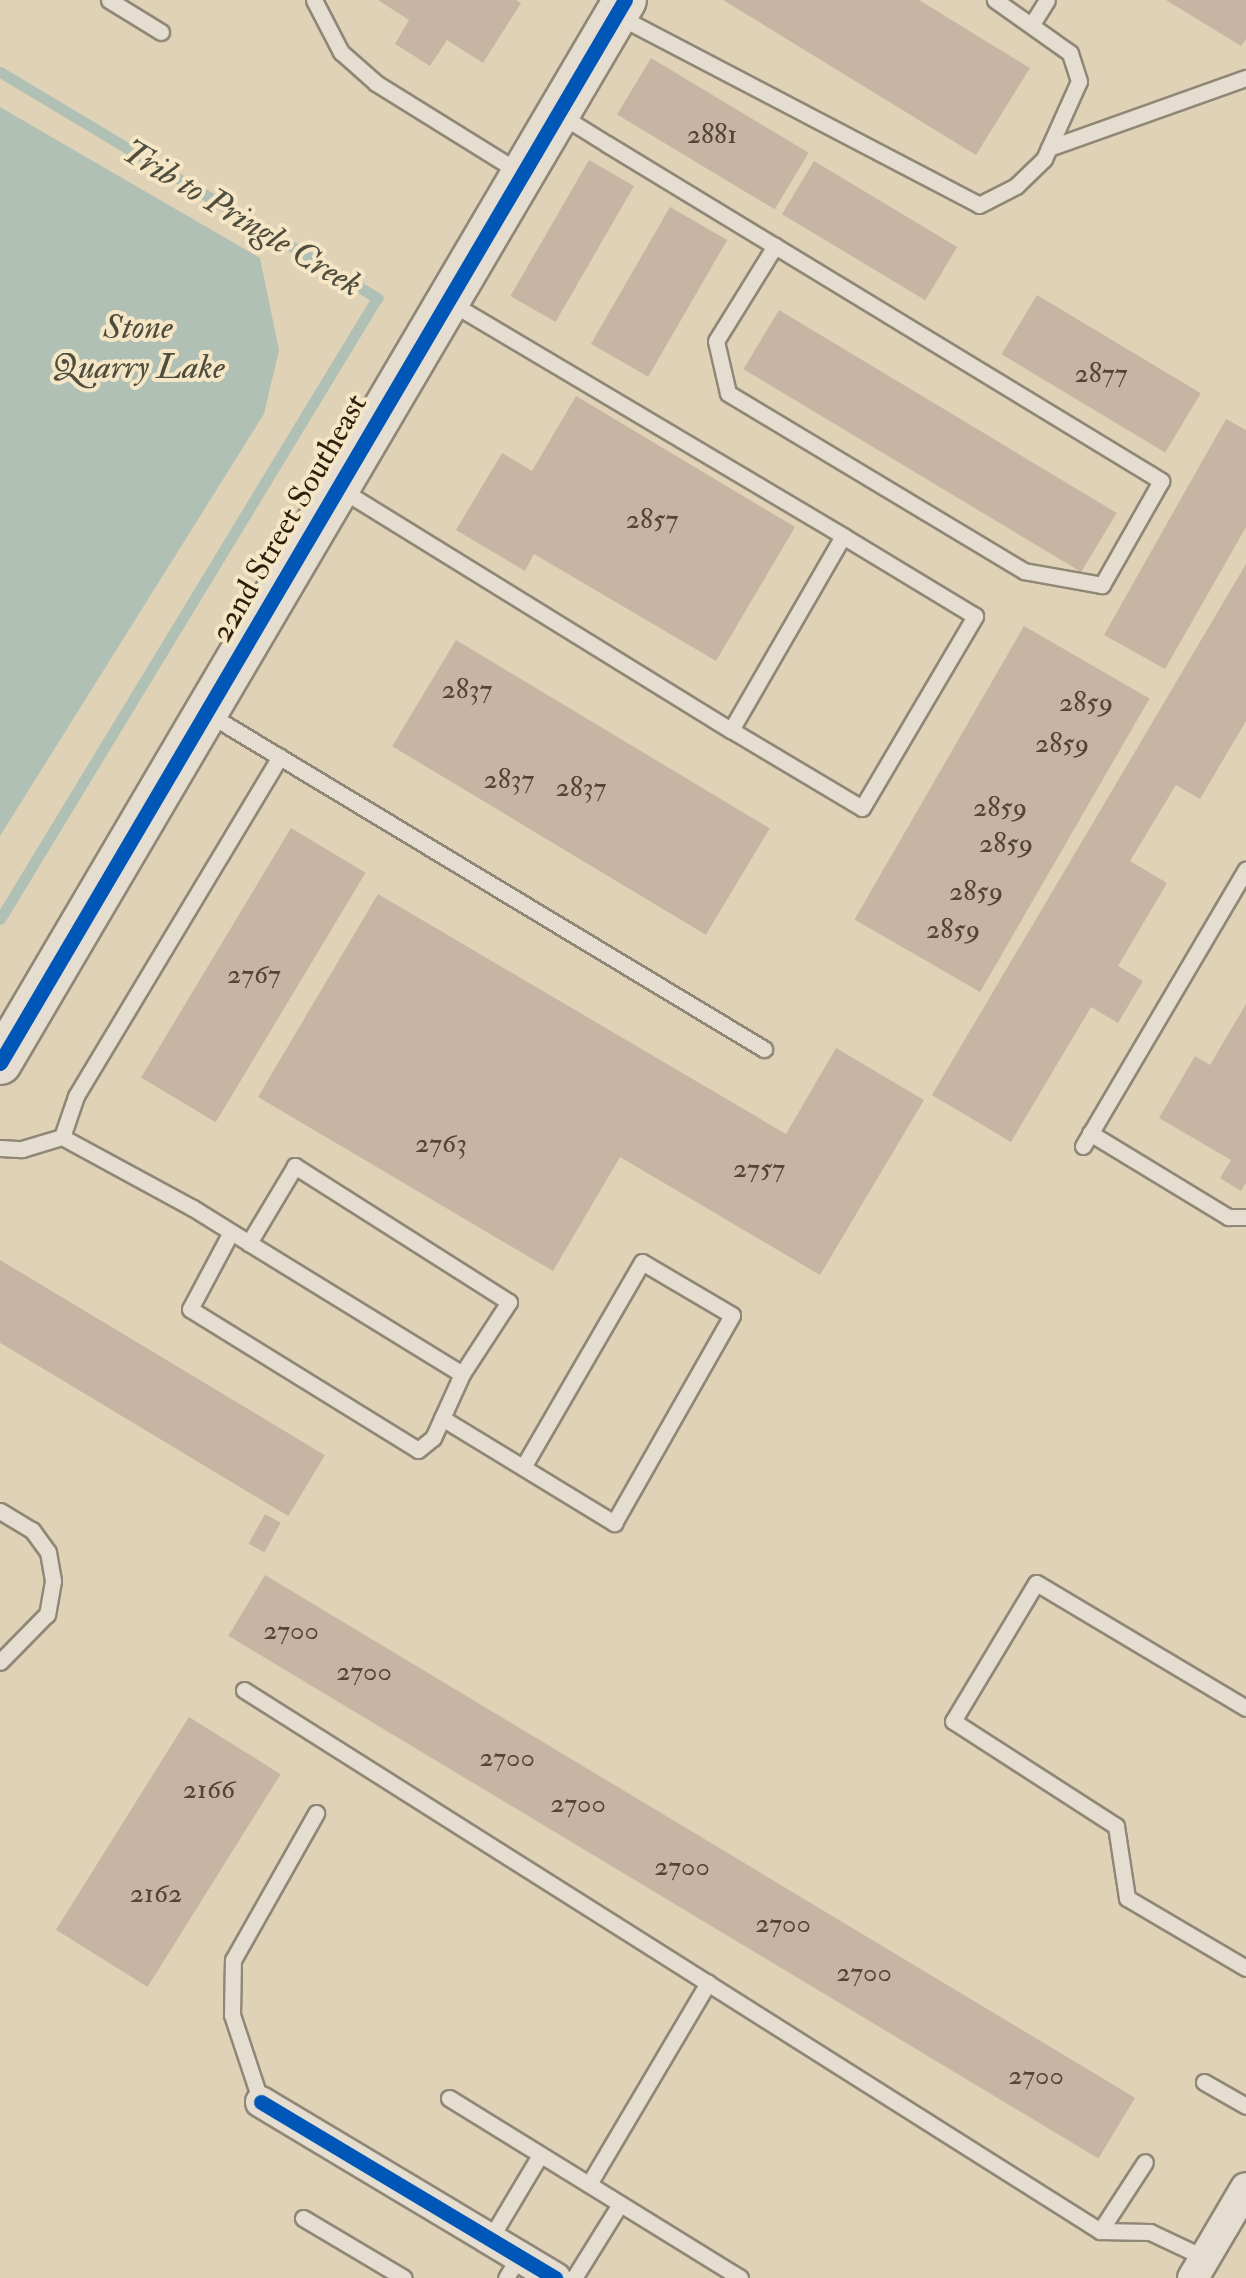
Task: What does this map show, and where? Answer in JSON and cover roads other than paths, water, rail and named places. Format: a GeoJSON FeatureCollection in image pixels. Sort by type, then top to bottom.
{"type":"FeatureCollection","features":[{"type":"Feature","properties":{"kind":"street","name":"22nd Street Southeast"},"geometry":{"type":"LineString","coordinates":[[0,1063],[621,4]]}},
{"type":"Feature","properties":{"kind":"street"},"geometry":{"type":"LineString","coordinates":[[261,2102],[490,2239],[512,2267],[555,2278]]}},
{"type":"Feature","properties":{"kind":"street"},"geometry":{"type":"LineString","coordinates":[[1199,2268],[1246,2188]]}},
{"type":"Feature","properties":{"kind":"lane"},"geometry":{"type":"LineString","coordinates":[[109,0],[161,32]]}},
{"type":"Feature","properties":{"kind":"lane"},"geometry":{"type":"LineString","coordinates":[[314,0],[342,52],[376,83],[523,174]]}},
{"type":"Feature","properties":{"kind":"lane"},"geometry":{"type":"LineString","coordinates":[[621,4],[979,204],[1016,186],[1050,148],[1079,81],[1070,53],[995,0]]}},
{"type":"Feature","properties":{"kind":"lane"},"geometry":{"type":"LineString","coordinates":[[1032,24],[1047,0]]}},
{"type":"Feature","properties":{"kind":"lane"},"geometry":{"type":"LineString","coordinates":[[1050,148],[1246,78]]}},
{"type":"Feature","properties":{"kind":"lane"},"geometry":{"type":"LineString","coordinates":[[558,114],[775,246],[1161,481],[1102,585],[1024,571],[728,393],[716,341],[775,246]]}},
{"type":"Feature","properties":{"kind":"lane"},"geometry":{"type":"LineString","coordinates":[[338,488],[862,808],[976,616],[448,301]]}},
{"type":"Feature","properties":{"kind":"lane"},"geometry":{"type":"LineString","coordinates":[[731,730],[843,536]]}},
{"type":"Feature","properties":{"kind":"lane"},"geometry":{"type":"LineString","coordinates":[[206,713],[764,1048]]}},
{"type":"Feature","properties":{"kind":"lane"},"geometry":{"type":"LineString","coordinates":[[62,1137],[76,1096],[280,757]]}},
{"type":"Feature","properties":{"kind":"lane"},"geometry":{"type":"LineString","coordinates":[[1246,869],[1087,1140],[1228,1217],[1246,1217]]}},
{"type":"Feature","properties":{"kind":"lane"},"geometry":{"type":"LineString","coordinates":[[0,1148],[22,1149],[62,1137],[231,1232],[462,1374]]}},
{"type":"Feature","properties":{"kind":"lane"},"geometry":{"type":"LineString","coordinates":[[231,1232],[190,1309],[418,1450],[442,1418],[462,1374],[510,1302],[295,1166],[249,1243]]}},
{"type":"Feature","properties":{"kind":"lane"},"geometry":{"type":"LineString","coordinates":[[442,1418],[522,1467],[614,1523],[732,1315],[642,1262],[522,1467]]}},
{"type":"Feature","properties":{"kind":"lane"},"geometry":{"type":"LineString","coordinates":[[0,1510],[32,1530],[48,1552],[53,1581],[48,1614],[0,1662]]}},
{"type":"Feature","properties":{"kind":"lane"},"geometry":{"type":"LineString","coordinates":[[1246,1708],[1036,1583],[953,1720],[1116,1826],[1126,1898],[1246,1968]]}},
{"type":"Feature","properties":{"kind":"lane"},"geometry":{"type":"LineString","coordinates":[[244,1690],[1100,2230],[1150,2232],[1199,2268]]}},
{"type":"Feature","properties":{"kind":"lane"},"geometry":{"type":"LineString","coordinates":[[261,2102],[232,2015],[232,1960],[316,1813]]}},
{"type":"Feature","properties":{"kind":"lane"},"geometry":{"type":"LineString","coordinates":[[589,2184],[708,1983]]}},
{"type":"Feature","properties":{"kind":"lane"},"geometry":{"type":"LineString","coordinates":[[1204,2082],[1246,2106]]}},
{"type":"Feature","properties":{"kind":"lane"},"geometry":{"type":"LineString","coordinates":[[449,2098],[740,2278]]}},
{"type":"Feature","properties":{"kind":"lane"},"geometry":{"type":"LineString","coordinates":[[490,2239],[540,2155]]}},
{"type":"Feature","properties":{"kind":"lane"},"geometry":{"type":"LineString","coordinates":[[1100,2230],[1145,2162]]}},
{"type":"Feature","properties":{"kind":"lane"},"geometry":{"type":"LineString","coordinates":[[574,2278],[620,2204]]}},
{"type":"Feature","properties":{"kind":"lane"},"geometry":{"type":"LineString","coordinates":[[303,2218],[404,2278]]}},
{"type":"Feature","properties":{"kind":"water","name":"Stone Quarry Lake"},"geometry":{"type":"Polygon","coordinates":[[[0,107],[260,258],[279,350],[264,414],[0,836],[0,107]]]}},
{"type":"Feature","properties":{"kind":"waterway","name":"Trib to Pringle Creek"},"geometry":{"type":"LineString","coordinates":[[0,72],[377,298],[0,919]]}}]}
